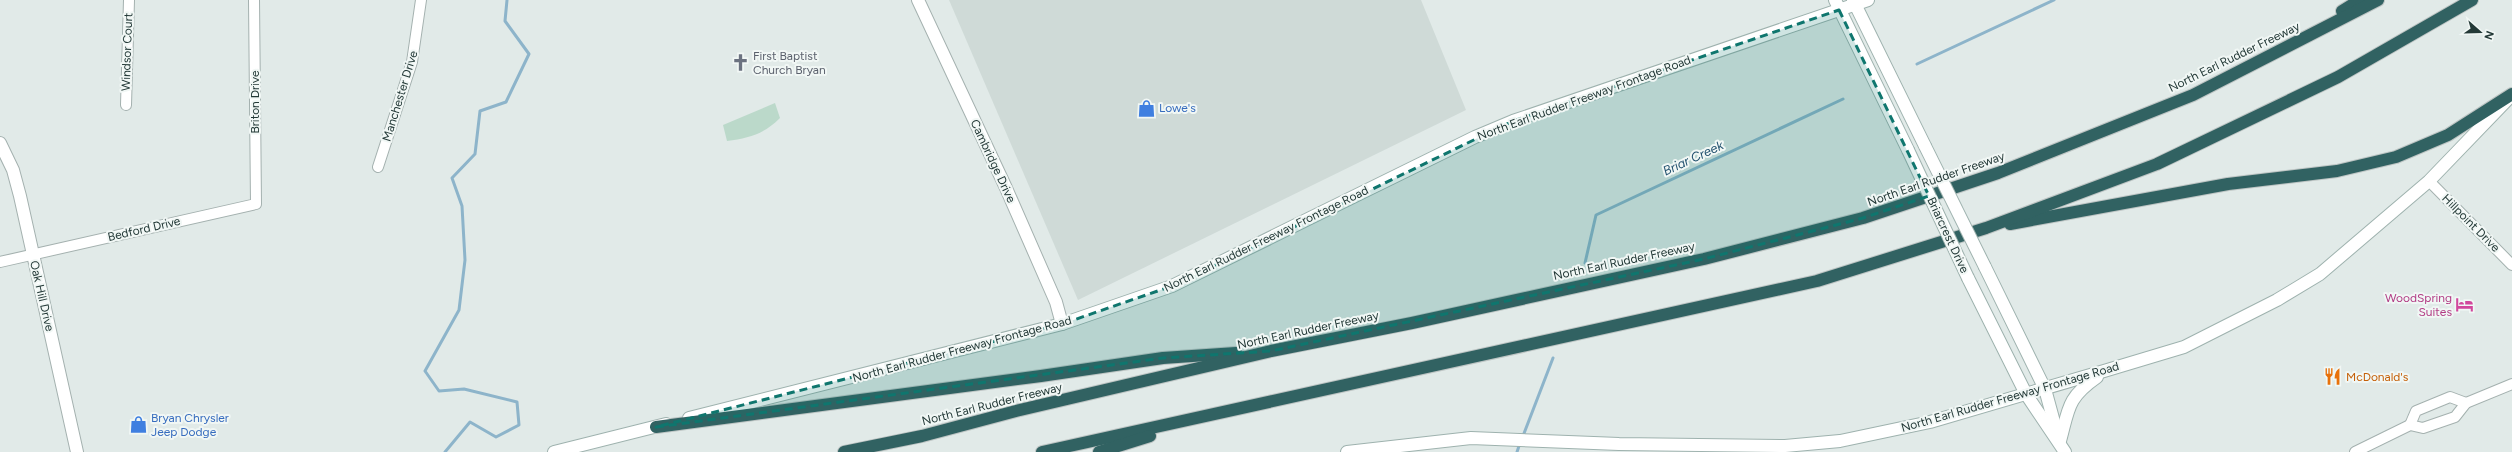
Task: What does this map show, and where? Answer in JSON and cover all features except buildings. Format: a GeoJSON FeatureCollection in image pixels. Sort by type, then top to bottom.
{"type":"FeatureCollection","features":[{"type":"Feature","properties":{"kind":"highway"},"geometry":{"type":"LineString","coordinates":[[2287,47],[2360,0]]}},
{"type":"Feature","properties":{"kind":"highway","name":"North Earl Rudder Freeway"},"geometry":{"type":"LineString","coordinates":[[844,452],[922,436],[1271,351],[1412,323],[1704,259],[1863,218],[1998,173],[2193,95],[2378,0]]}},
{"type":"Feature","properties":{"kind":"highway"},"geometry":{"type":"LineString","coordinates":[[1042,452],[1212,416],[1817,281],[1986,228],[2158,164],[2338,77],[2472,0]]}},
{"type":"Feature","properties":{"kind":"highway"},"geometry":{"type":"LineString","coordinates":[[1986,228],[2045,219],[2228,184],[2337,171],[2396,157],[2448,135],[2512,94]]}},
{"type":"Feature","properties":{"kind":"highway"},"geometry":{"type":"LineString","coordinates":[[656,427],[1041,376],[1163,358],[1271,351]]}},
{"type":"Feature","properties":{"kind":"highway"},"geometry":{"type":"LineString","coordinates":[[1099,452],[1212,416]]}},
{"type":"Feature","properties":{"kind":"main road","name":"Cambridge Drive"},"geometry":{"type":"LineString","coordinates":[[918,0],[1012,202],[1056,302],[1062,324]]}},
{"type":"Feature","properties":{"kind":"main road","name":"North Earl Rudder Freeway Frontage Road"},"geometry":{"type":"LineString","coordinates":[[554,452],[1062,324],[1172,286],[1476,137],[1513,121],[1837,5],[1868,0]]}},
{"type":"Feature","properties":{"kind":"main road","name":"Briarcrest Drive"},"geometry":{"type":"LineString","coordinates":[[1853,2],[2045,389],[2062,447]]}},
{"type":"Feature","properties":{"kind":"main road","name":"Briarcrest Drive"},"geometry":{"type":"LineString","coordinates":[[1837,5],[1908,150],[1968,278],[2026,394],[2062,447]]}},
{"type":"Feature","properties":{"kind":"main road","name":"North Earl Rudder Freeway Frontage Road"},"geometry":{"type":"LineString","coordinates":[[1347,452],[1471,438],[1541,439],[1619,448],[1785,446],[1840,441],[1930,422],[2184,347],[2277,300],[2320,274],[2343,256],[2429,181],[2512,94]]}},
{"type":"Feature","properties":{"kind":"main road","name":"Oak Hill Drive"},"geometry":{"type":"LineString","coordinates":[[0,143],[13,170],[76,452]]}},
{"type":"Feature","properties":{"kind":"main road"},"geometry":{"type":"LineString","coordinates":[[2062,447],[2069,406],[2078,390],[2104,371]]}},
{"type":"Feature","properties":{"kind":"street","name":"Windsor Court"},"geometry":{"type":"LineString","coordinates":[[126,105],[129,0]]}},
{"type":"Feature","properties":{"kind":"street","name":"Briton Drive"},"geometry":{"type":"LineString","coordinates":[[254,0],[256,204]]}},
{"type":"Feature","properties":{"kind":"street","name":"Manchester Drive"},"geometry":{"type":"LineString","coordinates":[[378,166],[412,62],[421,0]]}},
{"type":"Feature","properties":{"kind":"street","name":"Hillpoint Drive"},"geometry":{"type":"LineString","coordinates":[[2429,181],[2512,265]]}},
{"type":"Feature","properties":{"kind":"street","name":"Bedford Drive"},"geometry":{"type":"LineString","coordinates":[[0,262],[256,204]]}},
{"type":"Feature","properties":{"kind":"street"},"geometry":{"type":"LineString","coordinates":[[2355,452],[2410,425],[2423,428],[2455,417],[2466,403],[2512,384]]}},
{"type":"Feature","properties":{"kind":"street"},"geometry":{"type":"LineString","coordinates":[[2410,425],[2416,411],[2450,397],[2466,403]]}},
{"type":"Feature","properties":{"kind":"highlighted area"},"geometry":{"type":"Polygon","coordinates":[[[1839,10],[1929,196],[1863,218],[1704,259],[1271,351],[1163,358],[656,427],[1062,324],[1172,286],[1513,121],[1839,10]]]}},
{"type":"Feature","properties":{"kind":"shaded area"},"geometry":{"type":"Polygon","coordinates":[[[949,0],[1421,0],[1466,110],[1078,300],[949,0]]]}},
{"type":"Feature","properties":{"kind":"green space"},"geometry":{"type":"Polygon","coordinates":[[[775,103],[780,118],[768,128],[756,134],[727,141],[723,125],[775,103]]]}},
{"type":"Feature","properties":{"kind":"waterway"},"geometry":{"type":"LineString","coordinates":[[445,452],[470,422],[496,437],[519,425],[517,402],[464,389],[439,391],[425,371],[459,310],[465,260],[462,206],[452,178],[475,154],[480,111],[506,102],[529,54],[505,21],[507,0]]}},
{"type":"Feature","properties":{"kind":"waterway","name":"Briar Creek"},"geometry":{"type":"LineString","coordinates":[[1917,64],[2054,0]]}},
{"type":"Feature","properties":{"kind":"waterway","name":"Briar Creek"},"geometry":{"type":"LineString","coordinates":[[1585,263],[1596,215],[1843,99]]}},
{"type":"Feature","properties":{"kind":"waterway","name":"Briar Creek"},"geometry":{"type":"LineString","coordinates":[[1523,436],[1553,358]]}},
{"type":"Feature","properties":{"kind":"waterway","name":"Briar Creek"},"geometry":{"type":"LineString","coordinates":[[1517,452],[1520,443]]}},
{"type":"Feature","properties":{"kind":"place","name":"First Baptist Church Bryan"},"geometry":{"type":"Point","coordinates":[740,63]}},
{"type":"Feature","properties":{"kind":"place","name":"Lowe's"},"geometry":{"type":"Point","coordinates":[1146,108]}},
{"type":"Feature","properties":{"kind":"place","name":"WoodSpring Suites"},"geometry":{"type":"Point","coordinates":[2465,305]}},
{"type":"Feature","properties":{"kind":"place","name":"McDonald's"},"geometry":{"type":"Point","coordinates":[2333,377]}},
{"type":"Feature","properties":{"kind":"place","name":"Bryan Chrysler Jeep Dodge"},"geometry":{"type":"Point","coordinates":[138,425]}}]}
